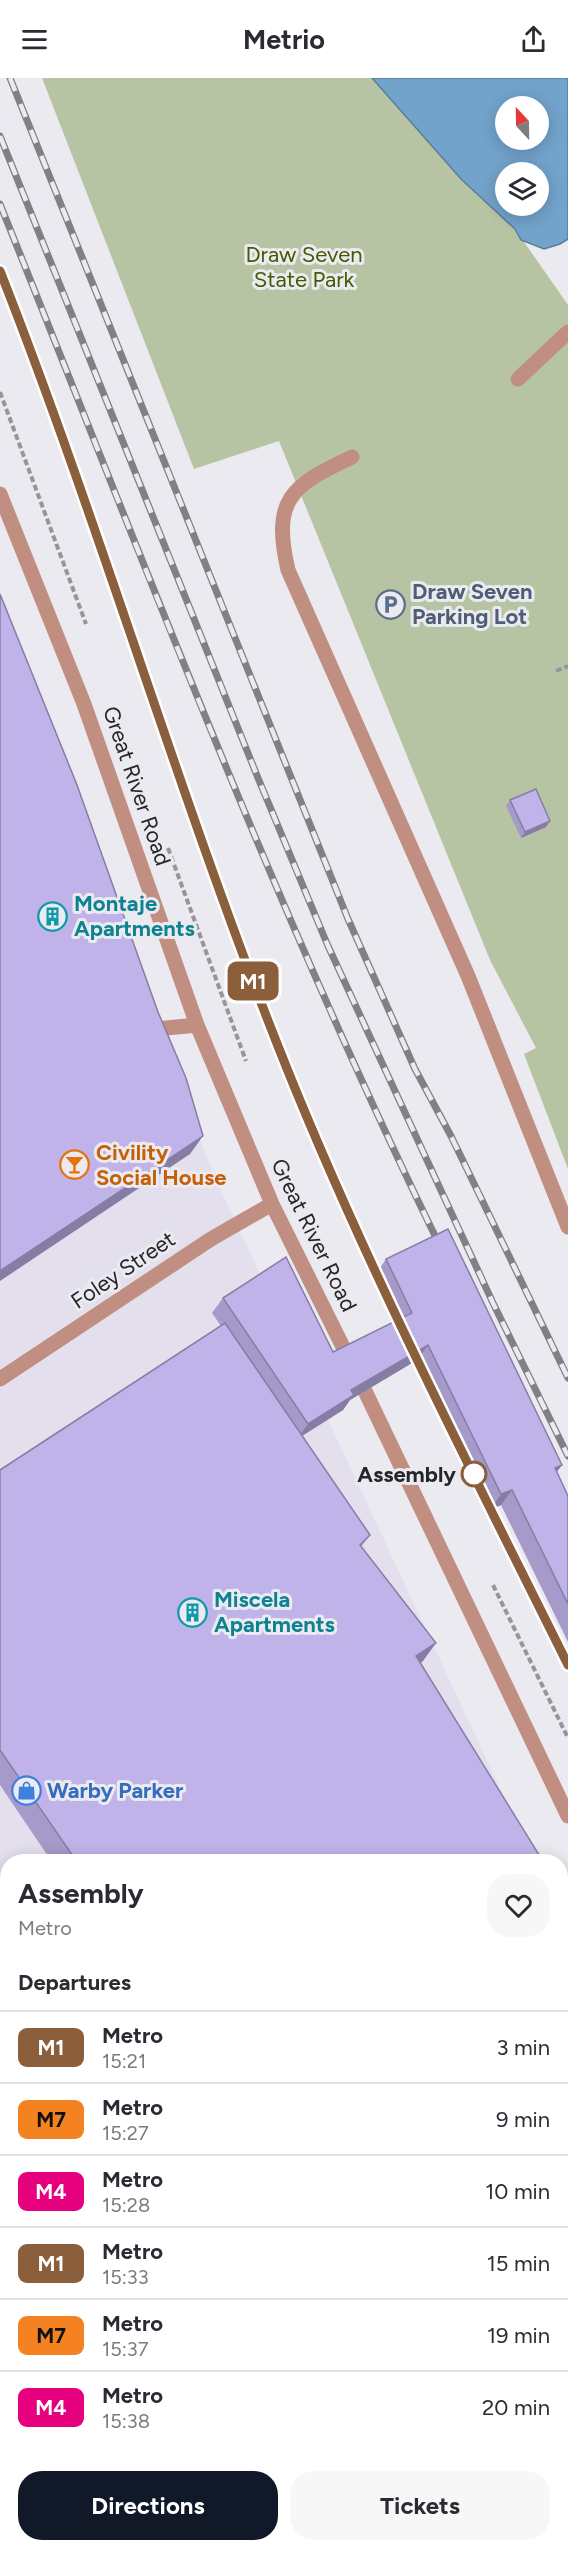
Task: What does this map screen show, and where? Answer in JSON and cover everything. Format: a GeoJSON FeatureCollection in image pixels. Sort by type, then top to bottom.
{"type":"FeatureCollection","features":[{"type":"Feature","properties":{"kind":"street"},"geometry":{"type":"LineString","coordinates":[[518,379],[568,332]]}},
{"type":"Feature","properties":{"kind":"street"},"geometry":{"type":"LineString","coordinates":[[352,457],[318,475],[288,501],[282,514],[281,529],[288,570],[468,976],[568,1227]]}},
{"type":"Feature","properties":{"kind":"street","name":"Great River Road"},"geometry":{"type":"LineString","coordinates":[[0,494],[84,704],[197,1025],[272,1204],[347,1355]]}},
{"type":"Feature","properties":{"kind":"street"},"geometry":{"type":"LineString","coordinates":[[146,1030],[197,1025]]}},
{"type":"Feature","properties":{"kind":"street","name":"Foley Street"},"geometry":{"type":"LineString","coordinates":[[0,1379],[218,1234],[272,1204]]}},
{"type":"Feature","properties":{"kind":"street"},"geometry":{"type":"LineString","coordinates":[[365,1391],[568,1816]]}},
{"type":"Feature","properties":{"kind":"path"},"geometry":{"type":"LineString","coordinates":[[0,392],[86,625]]}},
{"type":"Feature","properties":{"kind":"path"},"geometry":{"type":"LineString","coordinates":[[556,671],[568,666]]}},
{"type":"Feature","properties":{"kind":"path"},"geometry":{"type":"LineString","coordinates":[[164,837],[249,1071]]}},
{"type":"Feature","properties":{"kind":"shaded area"},"geometry":{"type":"Polygon","coordinates":[[[0,617],[212,1171],[531,1854],[0,1854],[0,617]]]}},
{"type":"Feature","properties":{"kind":"green space","name":"Draw Seven State Park"},"geometry":{"type":"Polygon","coordinates":[[[42,78],[372,78],[461,179],[495,210],[495,216],[501,216],[515,229],[568,305],[568,1169],[524,1054],[536,1048],[490,960],[279,441],[194,469],[42,78]]]}},
{"type":"Feature","properties":{"kind":"water"},"geometry":{"type":"Polygon","coordinates":[[[372,78],[568,78],[568,239],[544,249],[521,240],[515,229],[501,216],[549,216],[549,162],[495,162],[495,210],[461,179],[372,78]]]}},
{"type":"Feature","properties":{"kind":"building","name":"Montaje Apartments"},"geometry":{"type":"Polygon","coordinates":[[[0,594],[77,785],[158,1012],[186,1078],[203,1136],[0,1271],[0,594]]]}},
{"type":"Feature","properties":{"kind":"building"},"geometry":{"type":"Polygon","coordinates":[[[536,789],[550,821],[525,832],[510,800],[536,789]]]}},
{"type":"Feature","properties":{"kind":"building","name":"Assembly"},"geometry":{"type":"Polygon","coordinates":[[[448,1229],[562,1465],[555,1468],[568,1496],[568,1604],[512,1490],[501,1494],[428,1345],[351,1390],[354,1395],[308,1424],[223,1298],[286,1257],[333,1352],[412,1313],[386,1259],[448,1229]]]}},
{"type":"Feature","properties":{"kind":"building","name":"Miscela Apartments"},"geometry":{"type":"Polygon","coordinates":[[[225,1323],[370,1535],[360,1545],[436,1643],[416,1656],[539,1854],[72,1854],[0,1750],[0,1470],[225,1323]]]}},
{"type":"Feature","properties":{"kind":"railway"},"geometry":{"type":"LineString","coordinates":[[10,78],[348,919],[415,1069],[451,1136],[568,1378]]}},
{"type":"Feature","properties":{"kind":"railway"},"geometry":{"type":"LineString","coordinates":[[0,136],[258,778],[328,946],[493,1303],[568,1456]]}},
{"type":"Feature","properties":{"kind":"railway"},"geometry":{"type":"LineString","coordinates":[[0,204],[158,600],[266,862],[322,992],[442,1250]]}},
{"type":"Feature","properties":{"kind":"railway"},"geometry":{"type":"LineString","coordinates":[[0,271],[43,383],[242,950],[285,1062],[356,1231],[383,1288]]}},
{"type":"Feature","properties":{"kind":"railway"},"geometry":{"type":"LineString","coordinates":[[485,1495],[568,1665]]}},
{"type":"Feature","properties":{"kind":"metro line","name":"M1"},"geometry":{"type":"LineString","coordinates":[[0,271],[55,416],[242,951],[301,1104],[376,1274],[568,1665]]}},
{"type":"Feature","properties":{"kind":"place","name":"Draw Seven Parking Lot"},"geometry":{"type":"Point","coordinates":[391,604]}},
{"type":"Feature","properties":{"kind":"place","name":"Montaje Apartments"},"geometry":{"type":"Point","coordinates":[53,916]}},
{"type":"Feature","properties":{"kind":"place","name":"Civility Social House"},"geometry":{"type":"Point","coordinates":[75,1165]}},
{"type":"Feature","properties":{"kind":"place","name":"Assembly"},"geometry":{"type":"Point","coordinates":[474,1474]}},
{"type":"Feature","properties":{"kind":"place","name":"Miscela Apartments"},"geometry":{"type":"Point","coordinates":[193,1612]}},
{"type":"Feature","properties":{"kind":"place","name":"Warby Parker"},"geometry":{"type":"Point","coordinates":[26,1790]}}]}
